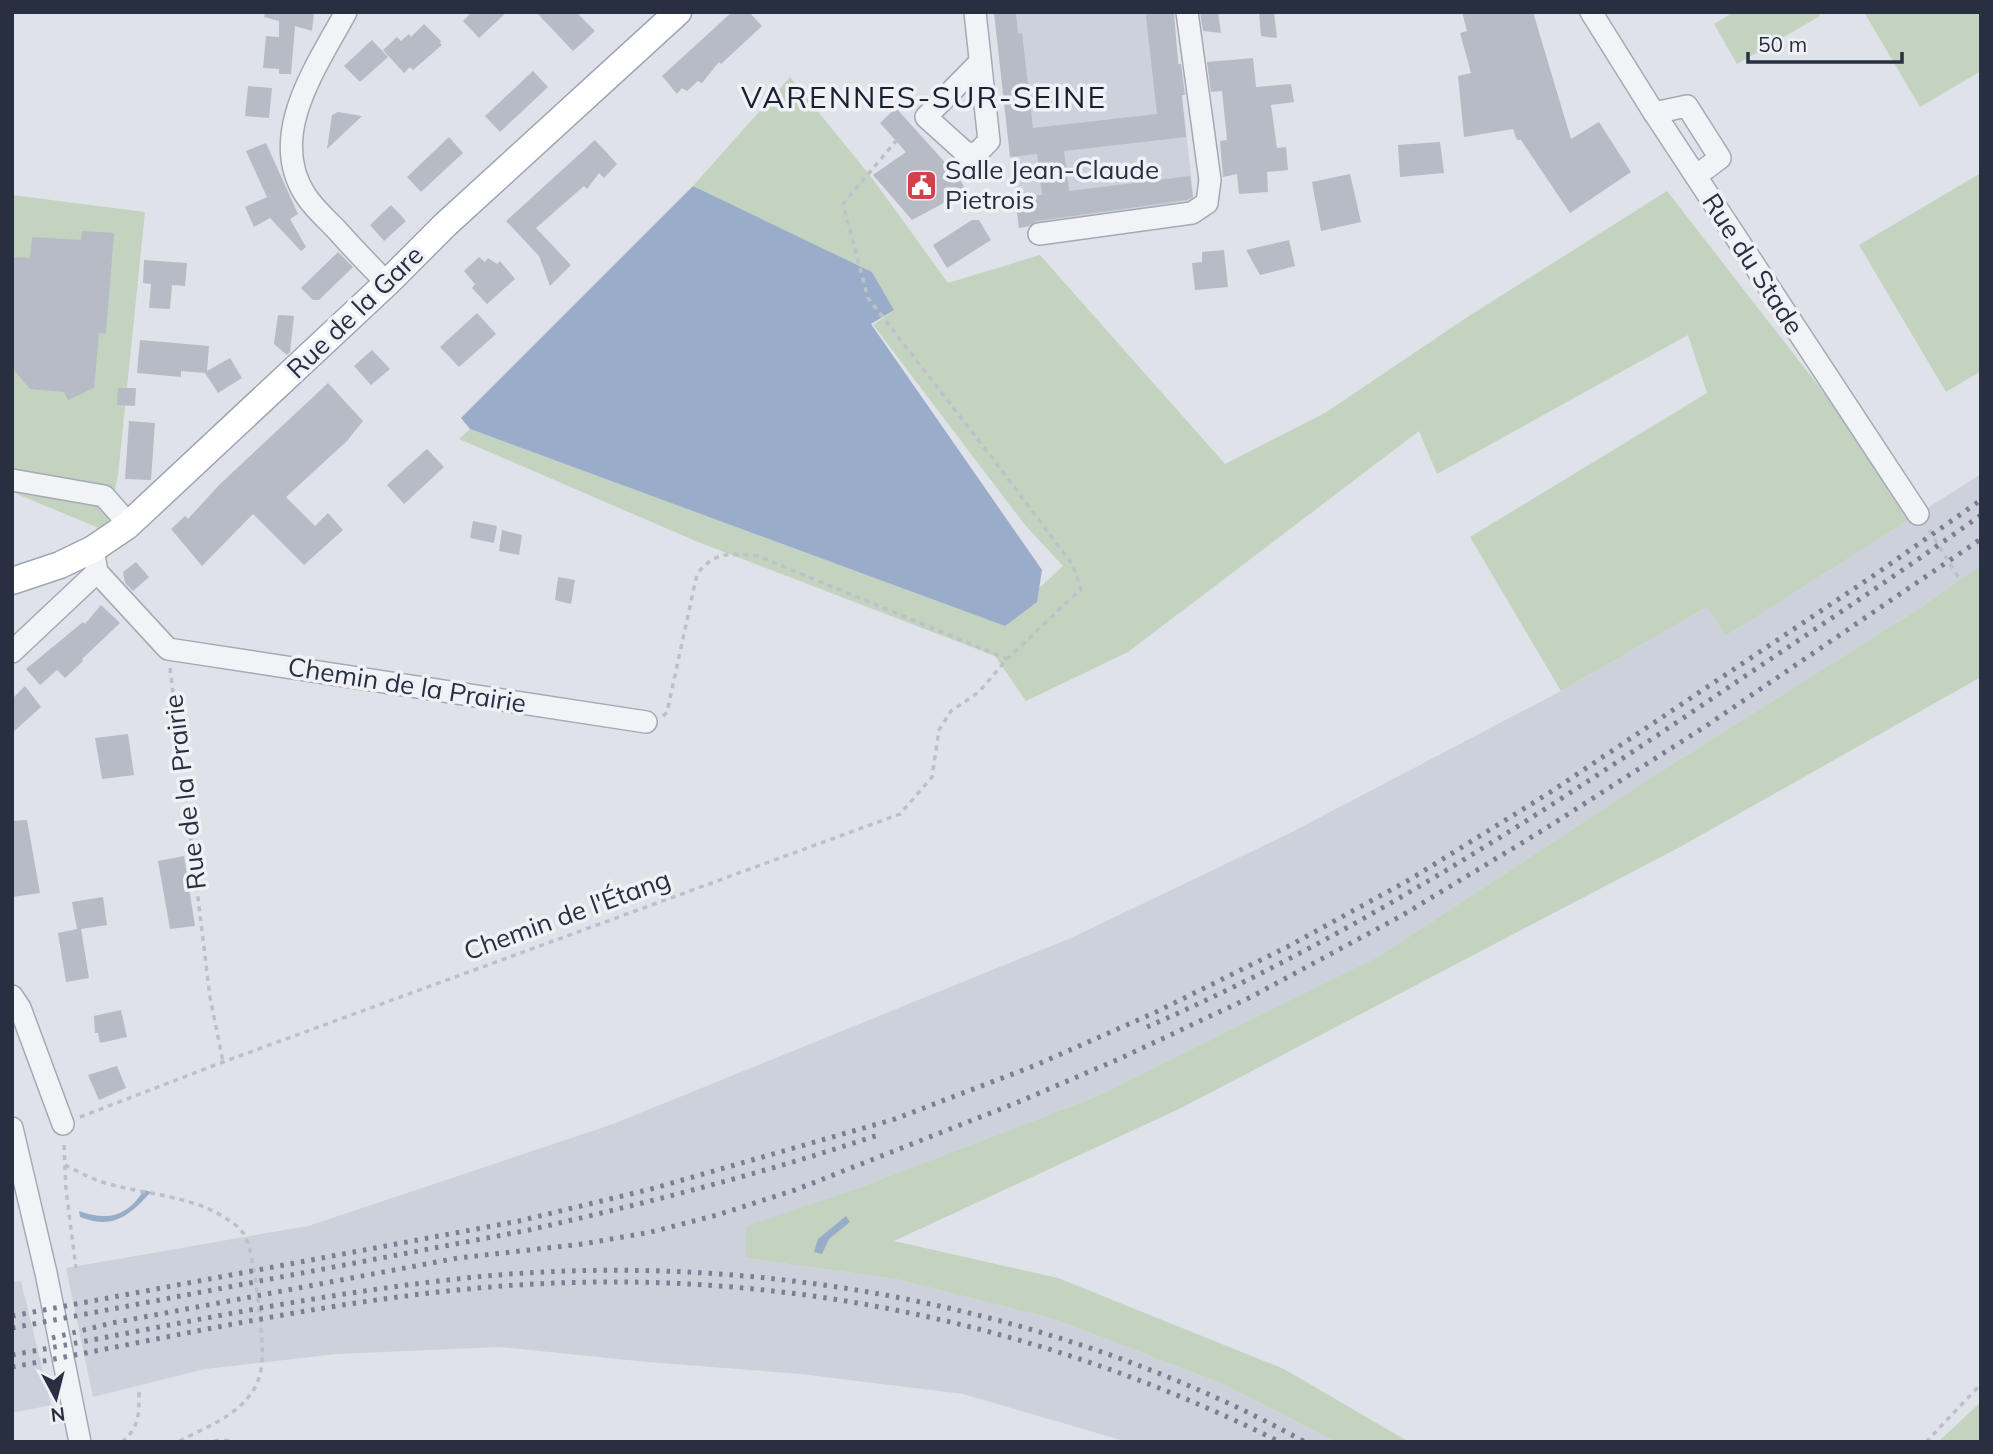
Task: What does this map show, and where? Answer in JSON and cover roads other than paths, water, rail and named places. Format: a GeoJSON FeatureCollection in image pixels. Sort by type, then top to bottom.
{"type":"FeatureCollection","features":[{"type":"Feature","properties":{"kind":"main road","name":"Rue de la Gare"},"geometry":{"type":"LineString","coordinates":[[12,581],[60,565],[95,560],[127,526],[456,215],[678,12]]}},
{"type":"Feature","properties":{"kind":"street"},"geometry":{"type":"LineString","coordinates":[[346,12],[309,79],[293,123],[294,170],[306,196],[387,283]]}},
{"type":"Feature","properties":{"kind":"street"},"geometry":{"type":"LineString","coordinates":[[975,12],[979,63]]}},
{"type":"Feature","properties":{"kind":"street"},"geometry":{"type":"LineString","coordinates":[[1039,234],[1192,213],[1207,203],[1210,180],[1188,12]]}},
{"type":"Feature","properties":{"kind":"street","name":"Rue du Stade"},"geometry":{"type":"LineString","coordinates":[[1591,12],[1654,113],[1918,513]]}},
{"type":"Feature","properties":{"kind":"street"},"geometry":{"type":"LineString","coordinates":[[1654,113],[1687,106],[1720,158],[1696,176]]}},
{"type":"Feature","properties":{"kind":"street"},"geometry":{"type":"LineString","coordinates":[[12,480],[104,496],[127,526]]}},
{"type":"Feature","properties":{"kind":"street"},"geometry":{"type":"LineString","coordinates":[[12,652],[95,560]]}},
{"type":"Feature","properties":{"kind":"street","name":"Chemin de la Prairie"},"geometry":{"type":"LineString","coordinates":[[95,560],[168,649],[646,722]]}},
{"type":"Feature","properties":{"kind":"street"},"geometry":{"type":"LineString","coordinates":[[12,996],[20,1008],[63,1124]]}},
{"type":"Feature","properties":{"kind":"street"},"geometry":{"type":"LineString","coordinates":[[12,1128],[47,1273],[80,1442]]}},
{"type":"Feature","properties":{"kind":"water"},"geometry":{"type":"Polygon","coordinates":[[[693,186],[872,272],[894,310],[871,324],[1042,570],[1037,602],[1005,626],[470,429],[461,418],[693,186]]]}},
{"type":"Feature","properties":{"kind":"water"},"geometry":{"type":"Polygon","coordinates":[[[144,1190],[151,1192],[120,1218],[102,1222],[80,1217],[79,1211],[108,1216],[124,1211],[144,1190]]]}},
{"type":"Feature","properties":{"kind":"water"},"geometry":{"type":"Polygon","coordinates":[[[846,1216],[850,1222],[829,1239],[822,1254],[814,1252],[818,1239],[846,1216]]]}},
{"type":"Feature","properties":{"kind":"railway"},"geometry":{"type":"LineString","coordinates":[[12,1316],[519,1221],[651,1189],[895,1119],[1036,1065],[1156,1012],[1287,947],[1409,880],[1549,793],[1873,576],[1981,500]]}},
{"type":"Feature","properties":{"kind":"railway"},"geometry":{"type":"LineString","coordinates":[[1147,1027],[1297,955],[1514,829],[1654,738],[1981,515]]}},
{"type":"Feature","properties":{"kind":"railway"},"geometry":{"type":"LineString","coordinates":[[52,1338],[112,1323],[458,1258],[583,1244],[651,1232],[717,1215],[795,1190],[1016,1103],[1119,1059],[1251,997],[1401,916],[1540,832],[1706,726],[1981,539]]}},
{"type":"Feature","properties":{"kind":"railway"},"geometry":{"type":"LineString","coordinates":[[12,1328],[529,1230],[706,1186],[881,1134]]}},
{"type":"Feature","properties":{"kind":"railway"},"geometry":{"type":"LineString","coordinates":[[12,1355],[249,1310],[426,1283],[486,1276],[591,1270],[697,1273],[803,1282],[908,1299],[1012,1324],[1113,1356],[1211,1395],[1305,1442]]}},
{"type":"Feature","properties":{"kind":"railway"},"geometry":{"type":"LineString","coordinates":[[12,1367],[272,1317],[403,1296],[535,1284],[632,1282],[728,1287],[823,1298],[918,1315],[1011,1338],[1102,1367],[1192,1402],[1280,1442]]}},
{"type":"Feature","properties":{"kind":"place","name":"Salle Jean-Claude Pietrois"},"geometry":{"type":"Point","coordinates":[922,185]}},
{"type":"Feature","properties":{"kind":"district","name":"VARENNES-SUR-SEINE"},"geometry":{"type":"Point","coordinates":[924,98]}}]}
